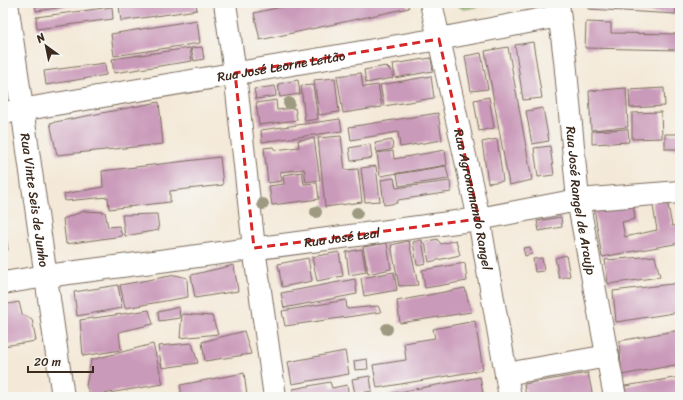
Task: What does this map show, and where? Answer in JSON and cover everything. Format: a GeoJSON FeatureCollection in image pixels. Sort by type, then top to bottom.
{"type":"FeatureCollection","features":[{"type":"Feature","properties":{"kind":"street","name":"Rua Vinte Seis de Junho"},"geometry":{"type":"LineString","coordinates":[[7,3],[13,111],[46,276],[63,397]]}},
{"type":"Feature","properties":{"kind":"street"},"geometry":{"type":"LineString","coordinates":[[225,3],[254,248],[275,397]]}},
{"type":"Feature","properties":{"kind":"street","name":"Rua Agronomando Rangel"},"geometry":{"type":"LineString","coordinates":[[432,3],[479,219],[510,397]]}},
{"type":"Feature","properties":{"kind":"street","name":"Rua José Leorne Leitão"},"geometry":{"type":"LineString","coordinates":[[13,111],[439,39],[558,10]]}},
{"type":"Feature","properties":{"kind":"street","name":"Rua José Rangel de Araujp"},"geometry":{"type":"LineString","coordinates":[[558,10],[565,60],[578,200],[615,397]]}},
{"type":"Feature","properties":{"kind":"street","name":"Rua José Leal"},"geometry":{"type":"LineString","coordinates":[[3,283],[254,248],[479,219],[578,200],[680,192]]}},
{"type":"Feature","properties":{"kind":"street"},"geometry":{"type":"LineString","coordinates":[[506,374],[608,356]]}},
{"type":"Feature","properties":{"kind":"highlighted area"},"geometry":{"type":"Polygon","coordinates":[[[439,39],[479,219],[254,248],[235,73],[439,39]]]}},
{"type":"Feature","properties":{"kind":"green space"},"geometry":{"type":"Polygon","coordinates":[[[452,3],[498,3],[464,9],[452,3]]]}},
{"type":"Feature","properties":{"kind":"building"},"geometry":{"type":"Polygon","coordinates":[[[35,3],[77,3],[78,5],[36,11],[35,3]]]}},
{"type":"Feature","properties":{"kind":"building"},"geometry":{"type":"Polygon","coordinates":[[[145,3],[196,3],[197,10],[121,21],[119,6],[145,3]]]}},
{"type":"Feature","properties":{"kind":"building"},"geometry":{"type":"Polygon","coordinates":[[[245,3],[257,3],[257,4],[246,6],[245,3]]]}},
{"type":"Feature","properties":{"kind":"building"},"geometry":{"type":"Polygon","coordinates":[[[299,3],[407,3],[409,8],[260,40],[254,13],[299,3]]]}},
{"type":"Feature","properties":{"kind":"building"},"geometry":{"type":"Polygon","coordinates":[[[588,3],[675,3],[676,14],[588,9],[588,3]]]}},
{"type":"Feature","properties":{"kind":"building"},"geometry":{"type":"Polygon","coordinates":[[[112,7],[113,19],[37,29],[36,17],[112,7]]]}},
{"type":"Feature","properties":{"kind":"building"},"geometry":{"type":"Polygon","coordinates":[[[197,20],[200,43],[114,56],[111,34],[197,20]]]}},
{"type":"Feature","properties":{"kind":"building"},"geometry":{"type":"Polygon","coordinates":[[[586,22],[611,23],[611,33],[680,34],[680,50],[585,48],[586,22]]]}},
{"type":"Feature","properties":{"kind":"building"},"geometry":{"type":"Polygon","coordinates":[[[533,42],[542,98],[523,100],[515,45],[533,42]]]}},
{"type":"Feature","properties":{"kind":"building"},"geometry":{"type":"Polygon","coordinates":[[[202,47],[204,59],[194,61],[191,48],[202,47]]]}},
{"type":"Feature","properties":{"kind":"building"},"geometry":{"type":"Polygon","coordinates":[[[508,47],[532,180],[509,185],[485,51],[508,47]]]}},
{"type":"Feature","properties":{"kind":"building"},"geometry":{"type":"Polygon","coordinates":[[[190,48],[192,61],[114,73],[112,59],[190,48]]]}},
{"type":"Feature","properties":{"kind":"building"},"geometry":{"type":"Polygon","coordinates":[[[481,53],[488,89],[471,91],[465,56],[481,53]]]}},
{"type":"Feature","properties":{"kind":"building"},"geometry":{"type":"Polygon","coordinates":[[[431,58],[433,71],[395,78],[393,64],[431,58]]]}},
{"type":"Feature","properties":{"kind":"building"},"geometry":{"type":"Polygon","coordinates":[[[105,63],[106,75],[46,85],[44,71],[105,63]]]}},
{"type":"Feature","properties":{"kind":"building"},"geometry":{"type":"Polygon","coordinates":[[[386,66],[391,71],[393,78],[366,83],[364,70],[386,66]]]}},
{"type":"Feature","properties":{"kind":"building"},"geometry":{"type":"Polygon","coordinates":[[[361,73],[363,87],[378,85],[382,107],[343,113],[337,76],[361,73]]]}},
{"type":"Feature","properties":{"kind":"building"},"geometry":{"type":"Polygon","coordinates":[[[431,76],[434,98],[384,106],[380,85],[431,76]]]}},
{"type":"Feature","properties":{"kind":"building"},"geometry":{"type":"Polygon","coordinates":[[[335,78],[339,112],[319,115],[314,80],[335,78]]]}},
{"type":"Feature","properties":{"kind":"building"},"geometry":{"type":"Polygon","coordinates":[[[298,80],[300,94],[280,97],[278,84],[298,80]]]}},
{"type":"Feature","properties":{"kind":"building"},"geometry":{"type":"Polygon","coordinates":[[[313,85],[318,119],[305,121],[301,86],[313,85]]]}},
{"type":"Feature","properties":{"kind":"building"},"geometry":{"type":"Polygon","coordinates":[[[275,86],[276,96],[256,99],[254,89],[275,86]]]}},
{"type":"Feature","properties":{"kind":"building"},"geometry":{"type":"Polygon","coordinates":[[[626,88],[628,127],[591,130],[589,91],[626,88]]]}},
{"type":"Feature","properties":{"kind":"building"},"geometry":{"type":"Polygon","coordinates":[[[664,88],[665,106],[630,108],[629,90],[664,88]]]}},
{"type":"Feature","properties":{"kind":"building"},"geometry":{"type":"Polygon","coordinates":[[[489,97],[494,128],[479,131],[474,100],[489,97]]]}},
{"type":"Feature","properties":{"kind":"building"},"geometry":{"type":"Polygon","coordinates":[[[276,100],[277,110],[295,108],[297,120],[259,125],[256,103],[276,100]]]}},
{"type":"Feature","properties":{"kind":"building"},"geometry":{"type":"Polygon","coordinates":[[[159,102],[163,144],[57,155],[50,123],[159,102]]]}},
{"type":"Feature","properties":{"kind":"building"},"geometry":{"type":"Polygon","coordinates":[[[543,108],[549,141],[532,144],[526,111],[543,108]]]}},
{"type":"Feature","properties":{"kind":"building"},"geometry":{"type":"Polygon","coordinates":[[[661,112],[662,138],[632,139],[632,113],[661,112]]]}},
{"type":"Feature","properties":{"kind":"building"},"geometry":{"type":"Polygon","coordinates":[[[438,113],[442,140],[400,147],[398,132],[351,140],[349,127],[438,113]]]}},
{"type":"Feature","properties":{"kind":"building"},"geometry":{"type":"Polygon","coordinates":[[[340,119],[342,131],[262,142],[261,130],[340,119]]]}},
{"type":"Feature","properties":{"kind":"building"},"geometry":{"type":"Polygon","coordinates":[[[628,129],[629,142],[592,144],[592,131],[628,129]]]}},
{"type":"Feature","properties":{"kind":"building"},"geometry":{"type":"Polygon","coordinates":[[[665,134],[680,134],[680,149],[665,149],[665,134]]]}},
{"type":"Feature","properties":{"kind":"building"},"geometry":{"type":"Polygon","coordinates":[[[341,136],[345,170],[358,169],[362,202],[325,207],[318,138],[341,136]]]}},
{"type":"Feature","properties":{"kind":"building"},"geometry":{"type":"Polygon","coordinates":[[[314,138],[320,180],[306,182],[304,169],[280,172],[282,181],[268,183],[264,148],[273,147],[275,150],[299,147],[298,140],[314,138]]]}},
{"type":"Feature","properties":{"kind":"building"},"geometry":{"type":"Polygon","coordinates":[[[497,139],[503,181],[488,183],[482,142],[497,139]]]}},
{"type":"Feature","properties":{"kind":"building"},"geometry":{"type":"Polygon","coordinates":[[[392,140],[393,149],[377,152],[375,143],[392,140]]]}},
{"type":"Feature","properties":{"kind":"building"},"geometry":{"type":"Polygon","coordinates":[[[370,144],[372,158],[351,161],[349,148],[370,144]]]}},
{"type":"Feature","properties":{"kind":"building"},"geometry":{"type":"Polygon","coordinates":[[[550,146],[554,175],[538,177],[534,148],[550,146]]]}},
{"type":"Feature","properties":{"kind":"building"},"geometry":{"type":"Polygon","coordinates":[[[445,150],[447,165],[380,176],[377,153],[393,151],[394,159],[445,150]]]}},
{"type":"Feature","properties":{"kind":"building"},"geometry":{"type":"Polygon","coordinates":[[[220,157],[223,185],[170,191],[170,202],[109,209],[108,197],[65,201],[64,194],[103,187],[102,171],[220,157]]]}},
{"type":"Feature","properties":{"kind":"building"},"geometry":{"type":"Polygon","coordinates":[[[376,166],[380,201],[365,202],[361,168],[376,166]]]}},
{"type":"Feature","properties":{"kind":"building"},"geometry":{"type":"Polygon","coordinates":[[[446,166],[449,179],[399,186],[397,174],[446,166]]]}},
{"type":"Feature","properties":{"kind":"building"},"geometry":{"type":"Polygon","coordinates":[[[302,172],[304,184],[317,183],[319,199],[272,205],[269,186],[284,184],[283,175],[302,172]]]}},
{"type":"Feature","properties":{"kind":"building"},"geometry":{"type":"Polygon","coordinates":[[[394,178],[396,188],[450,181],[451,192],[398,200],[397,203],[384,205],[381,180],[394,178]]]}},
{"type":"Feature","properties":{"kind":"building"},"geometry":{"type":"Polygon","coordinates":[[[667,199],[672,226],[680,225],[680,243],[602,257],[594,208],[633,202],[635,219],[622,222],[625,237],[657,230],[652,200],[667,199]]]}},
{"type":"Feature","properties":{"kind":"building"},"geometry":{"type":"Polygon","coordinates":[[[84,211],[105,212],[108,227],[119,226],[122,236],[66,244],[63,219],[84,211]]]}},
{"type":"Feature","properties":{"kind":"building"},"geometry":{"type":"Polygon","coordinates":[[[157,214],[159,230],[125,236],[122,215],[157,214]]]}},
{"type":"Feature","properties":{"kind":"building"},"geometry":{"type":"Polygon","coordinates":[[[561,217],[562,227],[539,231],[537,221],[561,217]]]}},
{"type":"Feature","properties":{"kind":"building"},"geometry":{"type":"Polygon","coordinates":[[[3,237],[6,237],[8,250],[3,251],[3,237]]]}},
{"type":"Feature","properties":{"kind":"building"},"geometry":{"type":"Polygon","coordinates":[[[437,239],[441,244],[456,240],[460,255],[429,262],[425,242],[437,239]]]}},
{"type":"Feature","properties":{"kind":"building"},"geometry":{"type":"Polygon","coordinates":[[[422,240],[426,263],[417,265],[413,242],[422,240]]]}},
{"type":"Feature","properties":{"kind":"building"},"geometry":{"type":"Polygon","coordinates":[[[409,241],[418,285],[399,286],[391,245],[409,241]]]}},
{"type":"Feature","properties":{"kind":"building"},"geometry":{"type":"Polygon","coordinates":[[[387,243],[391,269],[368,274],[363,247],[387,243]]]}},
{"type":"Feature","properties":{"kind":"building"},"geometry":{"type":"Polygon","coordinates":[[[530,247],[532,254],[525,256],[523,248],[530,247]]]}},
{"type":"Feature","properties":{"kind":"building"},"geometry":{"type":"Polygon","coordinates":[[[362,249],[366,272],[349,275],[346,252],[362,249]]]}},
{"type":"Feature","properties":{"kind":"building"},"geometry":{"type":"Polygon","coordinates":[[[339,252],[343,276],[317,281],[312,257],[339,252]]]}},
{"type":"Feature","properties":{"kind":"building"},"geometry":{"type":"Polygon","coordinates":[[[566,255],[570,276],[559,278],[555,258],[566,255]]]}},
{"type":"Feature","properties":{"kind":"building"},"geometry":{"type":"Polygon","coordinates":[[[655,256],[660,277],[608,284],[605,260],[655,256]]]}},
{"type":"Feature","properties":{"kind":"building"},"geometry":{"type":"Polygon","coordinates":[[[308,258],[312,281],[282,287],[278,264],[308,258]]]}},
{"type":"Feature","properties":{"kind":"building"},"geometry":{"type":"Polygon","coordinates":[[[542,258],[544,271],[535,272],[533,259],[542,258]]]}},
{"type":"Feature","properties":{"kind":"building"},"geometry":{"type":"Polygon","coordinates":[[[465,263],[467,281],[425,288],[422,270],[465,263]]]}},
{"type":"Feature","properties":{"kind":"building"},"geometry":{"type":"Polygon","coordinates":[[[234,265],[238,291],[195,298],[191,275],[234,265]]]}},
{"type":"Feature","properties":{"kind":"building"},"geometry":{"type":"Polygon","coordinates":[[[394,272],[397,290],[364,296],[361,278],[394,272]]]}},
{"type":"Feature","properties":{"kind":"building"},"geometry":{"type":"Polygon","coordinates":[[[176,275],[187,278],[188,297],[125,308],[120,285],[176,275]]]}},
{"type":"Feature","properties":{"kind":"building"},"geometry":{"type":"Polygon","coordinates":[[[355,279],[357,294],[284,308],[281,293],[355,279]]]}},
{"type":"Feature","properties":{"kind":"building"},"geometry":{"type":"Polygon","coordinates":[[[680,283],[680,312],[616,322],[613,291],[680,283]]]}},
{"type":"Feature","properties":{"kind":"building"},"geometry":{"type":"Polygon","coordinates":[[[118,285],[122,308],[77,316],[74,292],[118,285]]]}},
{"type":"Feature","properties":{"kind":"building"},"geometry":{"type":"Polygon","coordinates":[[[465,288],[471,312],[400,323],[397,301],[465,288]]]}},
{"type":"Feature","properties":{"kind":"building"},"geometry":{"type":"Polygon","coordinates":[[[346,300],[347,309],[378,306],[381,312],[285,326],[282,311],[346,300]]]}},
{"type":"Feature","properties":{"kind":"building"},"geometry":{"type":"Polygon","coordinates":[[[19,302],[22,314],[32,319],[36,341],[3,346],[3,305],[19,302]]]}},
{"type":"Feature","properties":{"kind":"building"},"geometry":{"type":"Polygon","coordinates":[[[179,307],[180,318],[159,321],[158,312],[179,307]]]}},
{"type":"Feature","properties":{"kind":"building"},"geometry":{"type":"Polygon","coordinates":[[[149,310],[153,324],[119,332],[121,350],[83,356],[80,320],[149,310]]]}},
{"type":"Feature","properties":{"kind":"building"},"geometry":{"type":"Polygon","coordinates":[[[182,314],[212,316],[218,334],[180,338],[182,314]]]}},
{"type":"Feature","properties":{"kind":"building"},"geometry":{"type":"Polygon","coordinates":[[[475,321],[483,370],[377,388],[373,365],[406,360],[404,343],[435,338],[433,329],[475,321]]]}},
{"type":"Feature","properties":{"kind":"building"},"geometry":{"type":"Polygon","coordinates":[[[680,330],[680,364],[622,375],[619,341],[680,330]]]}},
{"type":"Feature","properties":{"kind":"building"},"geometry":{"type":"Polygon","coordinates":[[[244,331],[251,354],[205,361],[202,342],[244,331]]]}},
{"type":"Feature","properties":{"kind":"building"},"geometry":{"type":"Polygon","coordinates":[[[192,343],[198,363],[162,368],[158,346],[192,343]]]}},
{"type":"Feature","properties":{"kind":"building"},"geometry":{"type":"Polygon","coordinates":[[[153,344],[163,384],[91,396],[86,386],[91,360],[153,344]]]}},
{"type":"Feature","properties":{"kind":"building"},"geometry":{"type":"Polygon","coordinates":[[[345,351],[349,374],[292,384],[288,362],[345,351]]]}},
{"type":"Feature","properties":{"kind":"building"},"geometry":{"type":"Polygon","coordinates":[[[367,359],[368,369],[355,370],[354,361],[367,359]]]}},
{"type":"Feature","properties":{"kind":"building"},"geometry":{"type":"Polygon","coordinates":[[[244,373],[247,396],[182,397],[180,385],[244,373]]]}},
{"type":"Feature","properties":{"kind":"building"},"geometry":{"type":"Polygon","coordinates":[[[588,373],[593,397],[526,397],[524,384],[588,373]]]}},
{"type":"Feature","properties":{"kind":"building"},"geometry":{"type":"Polygon","coordinates":[[[370,376],[372,391],[355,394],[352,379],[370,376]]]}},
{"type":"Feature","properties":{"kind":"building"},"geometry":{"type":"Polygon","coordinates":[[[480,377],[483,393],[465,397],[389,397],[388,394],[480,377]]]}},
{"type":"Feature","properties":{"kind":"building"},"geometry":{"type":"Polygon","coordinates":[[[680,377],[680,397],[625,397],[625,386],[680,377]]]}},
{"type":"Feature","properties":{"kind":"building"},"geometry":{"type":"Polygon","coordinates":[[[330,382],[332,388],[347,385],[349,397],[294,397],[293,389],[330,382]]]}}]}
